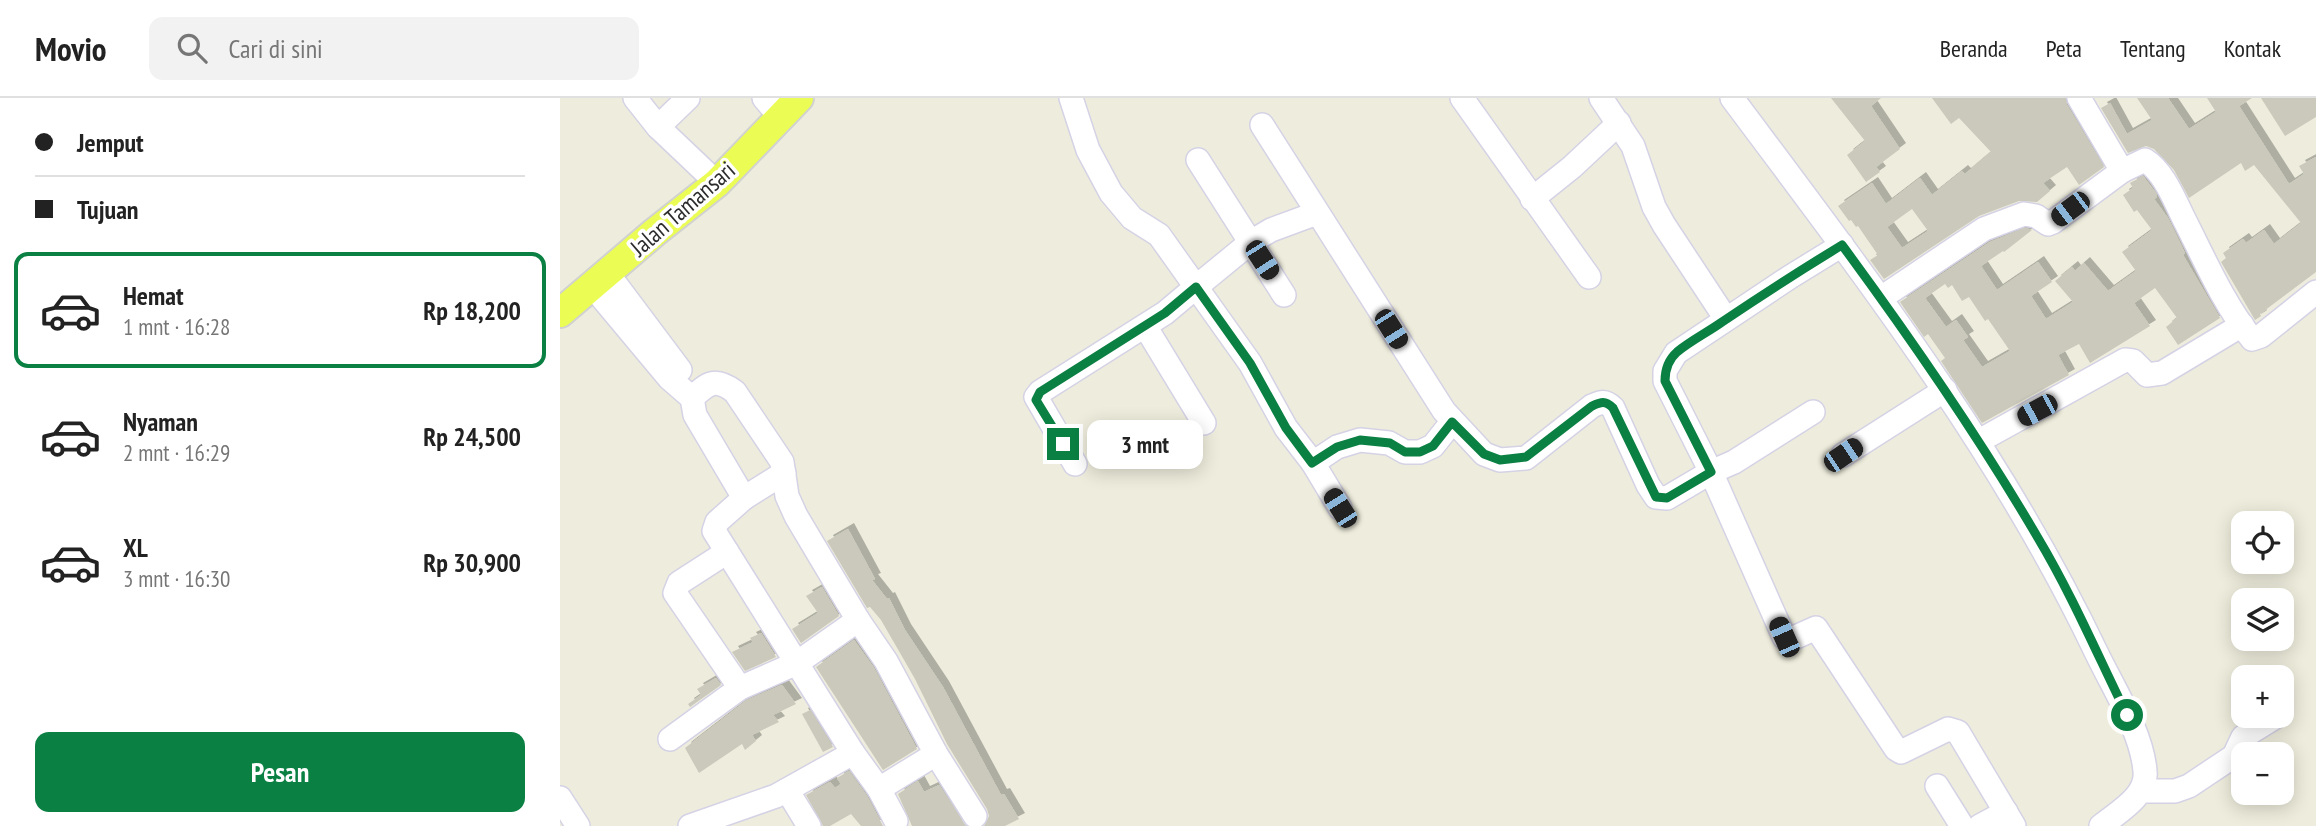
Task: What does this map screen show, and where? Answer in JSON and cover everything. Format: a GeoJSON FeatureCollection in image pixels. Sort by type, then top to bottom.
{"type":"FeatureCollection","features":[{"type":"Feature","properties":{"kind":"main road","name":"Jalan Tamansari"},"geometry":{"type":"LineString","coordinates":[[560,313],[717,183],[781,104]]}},
{"type":"Feature","properties":{"kind":"street"},"geometry":{"type":"LineString","coordinates":[[635,98],[658,127],[717,183]]}},
{"type":"Feature","properties":{"kind":"street"},"geometry":{"type":"LineString","coordinates":[[658,127],[688,98]]}},
{"type":"Feature","properties":{"kind":"street"},"geometry":{"type":"LineString","coordinates":[[1070,98],[1088,150],[1111,193],[1132,218],[1159,234],[1250,363],[1286,428],[1340,508]]}},
{"type":"Feature","properties":{"kind":"street"},"geometry":{"type":"LineString","coordinates":[[1462,98],[1589,277]]}},
{"type":"Feature","properties":{"kind":"street"},"geometry":{"type":"LineString","coordinates":[[1601,98],[1633,146],[1654,207],[1664,225],[1726,319]]}},
{"type":"Feature","properties":{"kind":"street"},"geometry":{"type":"LineString","coordinates":[[1732,98],[1881,298],[1945,390],[2039,539],[2072,600],[2138,738],[2146,773],[2142,791],[2101,826]]}},
{"type":"Feature","properties":{"kind":"street"},"geometry":{"type":"LineString","coordinates":[[2080,98],[2122,171]]}},
{"type":"Feature","properties":{"kind":"street"},"geometry":{"type":"LineString","coordinates":[[1532,199],[1572,167],[1619,123]]}},
{"type":"Feature","properties":{"kind":"street"},"geometry":{"type":"LineString","coordinates":[[1262,125],[1452,422],[1484,454],[1500,460],[1526,457],[1592,406],[1602,401],[1607,402],[1613,408],[1656,497],[1667,498],[1734,461],[1813,412]]}},
{"type":"Feature","properties":{"kind":"street"},"geometry":{"type":"LineString","coordinates":[[1198,160],[1284,295]]}},
{"type":"Feature","properties":{"kind":"street"},"geometry":{"type":"LineString","coordinates":[[1881,298],[1984,229],[2024,214],[2036,216],[2043,222],[2053,222],[2122,171],[2145,160],[2164,181],[2217,282],[2252,339],[2257,339],[2316,292]]}},
{"type":"Feature","properties":{"kind":"street"},"geometry":{"type":"LineString","coordinates":[[1075,464],[1036,397],[1040,392],[1165,313],[1251,242],[1271,230],[1317,213]]}},
{"type":"Feature","properties":{"kind":"street"},"geometry":{"type":"LineString","coordinates":[[1842,245],[1676,353],[1665,371],[1665,381],[1711,472],[1784,637],[1789,640],[1816,628],[1900,752],[1948,729],[1958,732],[2010,819],[1980,826]]}},
{"type":"Feature","properties":{"kind":"street"},"geometry":{"type":"LineString","coordinates":[[601,281],[669,379],[696,394]]}},
{"type":"Feature","properties":{"kind":"street"},"geometry":{"type":"LineString","coordinates":[[1979,441],[2125,360],[2133,361],[2147,375],[2162,373],[2242,325]]}},
{"type":"Feature","properties":{"kind":"street"},"geometry":{"type":"LineString","coordinates":[[1144,326],[1204,423]]}},
{"type":"Feature","properties":{"kind":"street"},"geometry":{"type":"LineString","coordinates":[[696,394],[713,382],[726,385],[735,392],[782,462],[787,496],[796,516],[858,620],[886,661],[936,754],[975,816]]}},
{"type":"Feature","properties":{"kind":"street"},"geometry":{"type":"LineString","coordinates":[[1843,455],[1945,390]]}},
{"type":"Feature","properties":{"kind":"street"},"geometry":{"type":"LineString","coordinates":[[696,394],[695,415],[744,498]]}},
{"type":"Feature","properties":{"kind":"street"},"geometry":{"type":"LineString","coordinates":[[1312,463],[1337,447],[1360,440],[1390,443],[1405,452],[1420,452],[1433,446],[1452,422]]}},
{"type":"Feature","properties":{"kind":"street"},"geometry":{"type":"LineString","coordinates":[[784,473],[744,498],[714,526],[714,531],[853,753],[879,789],[896,821]]}},
{"type":"Feature","properties":{"kind":"street"},"geometry":{"type":"LineString","coordinates":[[727,552],[679,583],[675,593],[740,688]]}},
{"type":"Feature","properties":{"kind":"street"},"geometry":{"type":"LineString","coordinates":[[670,739],[740,688],[797,663],[858,620]]}},
{"type":"Feature","properties":{"kind":"street"},"geometry":{"type":"LineString","coordinates":[[2142,791],[2175,791],[2189,786],[2234,757],[2243,737],[2257,728]]}},
{"type":"Feature","properties":{"kind":"street"},"geometry":{"type":"LineString","coordinates":[[690,826],[787,790],[853,753]]}},
{"type":"Feature","properties":{"kind":"street"},"geometry":{"type":"LineString","coordinates":[[879,789],[936,754]]}},
{"type":"Feature","properties":{"kind":"street"},"geometry":{"type":"LineString","coordinates":[[1937,786],[1962,826]]}},
{"type":"Feature","properties":{"kind":"street"},"geometry":{"type":"LineString","coordinates":[[787,790],[809,826]]}},
{"type":"Feature","properties":{"kind":"street"},"geometry":{"type":"LineString","coordinates":[[560,798],[578,826]]}},
{"type":"Feature","properties":{"kind":"building"},"geometry":{"type":"Polygon","coordinates":[[[1831,98],[1881,98],[1871,106],[1900,149],[1876,167],[1880,172],[1866,182],[1847,155],[1865,141],[1831,98]]]}},
{"type":"Feature","properties":{"kind":"building"},"geometry":{"type":"Polygon","coordinates":[[[1932,98],[2065,98],[2104,167],[2079,185],[2067,167],[2043,183],[2050,191],[2037,202],[2019,201],[1979,216],[1884,279],[1870,260],[1878,255],[1858,226],[1849,221],[1838,206],[1872,183],[1886,204],[1920,178],[1932,195],[1962,171],[1965,174],[1991,152],[1959,118],[1951,124],[1932,98]],[[1912,209],[1887,227],[1902,248],[1928,231],[1912,209]]]}},
{"type":"Feature","properties":{"kind":"building"},"geometry":{"type":"Polygon","coordinates":[[[2137,98],[2168,98],[2189,129],[2216,112],[2207,98],[2252,98],[2239,106],[2289,184],[2304,174],[2299,166],[2316,157],[2316,272],[2255,320],[2221,262],[2226,258],[2223,253],[2243,239],[2246,243],[2264,230],[2274,244],[2301,223],[2254,165],[2245,171],[2241,163],[2189,198],[2174,170],[2154,149],[2146,146],[2128,153],[2101,108],[2110,103],[2127,134],[2152,120],[2137,98]]]}},
{"type":"Feature","properties":{"kind":"building"},"geometry":{"type":"Polygon","coordinates":[[[2261,98],[2316,98],[2316,117],[2285,136],[2261,98]]]}},
{"type":"Feature","properties":{"kind":"building"},"geometry":{"type":"Polygon","coordinates":[[[2143,176],[2156,193],[2157,197],[2154,199],[2168,218],[2185,253],[2183,255],[2220,318],[2178,345],[2166,327],[2177,318],[2155,288],[2134,303],[2150,326],[2090,363],[2079,344],[2058,355],[2069,375],[1982,423],[1941,361],[1945,358],[1928,334],[1924,337],[1900,302],[1990,242],[2025,228],[2032,230],[1981,266],[1997,290],[2038,262],[2052,282],[2031,296],[2046,319],[2073,302],[2055,281],[2072,267],[2075,271],[2084,263],[2108,291],[2136,271],[2122,252],[2152,230],[2137,210],[2134,212],[2123,195],[2133,188],[2130,183],[2143,176]],[[1945,284],[1925,298],[1946,327],[1956,320],[1968,337],[1963,340],[1982,367],[2010,351],[1969,297],[1962,301],[1952,285],[1948,288],[1945,284]]]}},
{"type":"Feature","properties":{"kind":"building"},"geometry":{"type":"Polygon","coordinates":[[[848,529],[875,579],[872,580],[887,599],[889,598],[905,630],[943,687],[1001,795],[1004,794],[1019,819],[1005,826],[984,826],[989,816],[987,809],[947,744],[915,679],[881,620],[870,607],[867,608],[827,541],[848,529]]]}},
{"type":"Feature","properties":{"kind":"building"},"geometry":{"type":"Polygon","coordinates":[[[822,587],[839,616],[801,643],[792,629],[818,613],[806,596],[822,587]]]}},
{"type":"Feature","properties":{"kind":"building"},"geometry":{"type":"Polygon","coordinates":[[[761,633],[776,657],[745,671],[732,652],[753,642],[750,638],[761,633]]]}},
{"type":"Feature","properties":{"kind":"building"},"geometry":{"type":"Polygon","coordinates":[[[854,640],[874,668],[917,749],[883,770],[816,667],[854,640]]]}},
{"type":"Feature","properties":{"kind":"building"},"geometry":{"type":"Polygon","coordinates":[[[716,678],[721,685],[690,707],[688,704],[701,695],[697,689],[716,678]]]}},
{"type":"Feature","properties":{"kind":"building"},"geometry":{"type":"Polygon","coordinates":[[[782,685],[796,704],[773,715],[779,722],[752,735],[756,741],[745,750],[742,744],[699,773],[685,748],[747,700],[782,685]]]}},
{"type":"Feature","properties":{"kind":"building"},"geometry":{"type":"Polygon","coordinates":[[[810,710],[833,747],[823,752],[802,714],[810,710]]]}},
{"type":"Feature","properties":{"kind":"building"},"geometry":{"type":"Polygon","coordinates":[[[849,771],[867,796],[883,826],[861,826],[851,814],[830,826],[823,826],[806,795],[830,782],[835,788],[841,784],[837,778],[849,771]]]}},
{"type":"Feature","properties":{"kind":"building"},"geometry":{"type":"Polygon","coordinates":[[[918,781],[924,792],[939,785],[966,826],[912,826],[898,794],[918,781]]]}},
{"type":"Feature","properties":{"kind":"route"},"geometry":{"type":"LineString","coordinates":[[1063,444],[1036,400],[1040,392],[1165,313],[1196,287],[1250,363],[1286,428],[1312,463],[1337,447],[1360,440],[1390,443],[1405,452],[1420,452],[1433,446],[1452,422],[1484,454],[1500,460],[1526,457],[1602,401],[1613,408],[1656,497],[1667,498],[1711,472],[1665,381],[1669,362],[1676,353],[1842,245],[1888,307],[1973,432],[2039,539],[2072,600],[2127,715]]}}]}
